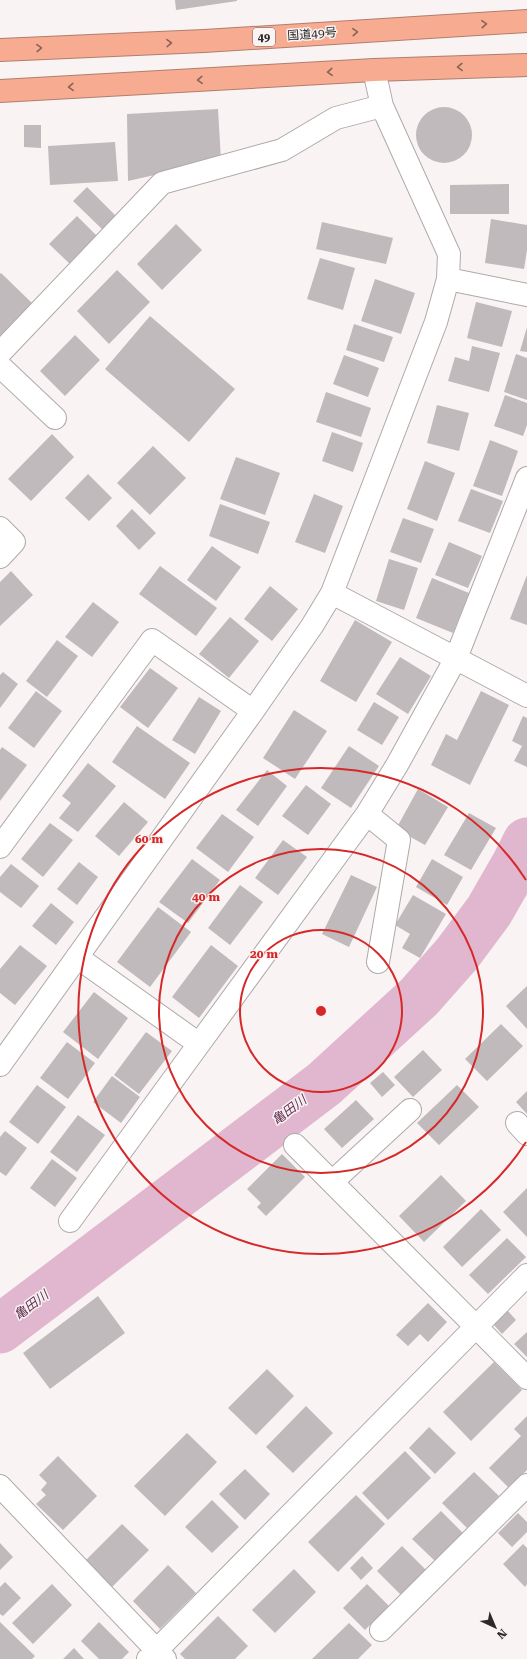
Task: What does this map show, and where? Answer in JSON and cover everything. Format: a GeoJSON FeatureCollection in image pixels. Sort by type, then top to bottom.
{"type":"FeatureCollection","features":[{"type":"Feature","properties":{"kind":"highway","name":"国道49号"},"geometry":{"type":"LineString","coordinates":[[0,50],[204,41],[527,21]]}},
{"type":"Feature","properties":{"kind":"highway"},"geometry":{"type":"LineString","coordinates":[[0,91],[374,70],[527,64]]}},
{"type":"Feature","properties":{"kind":"street"},"geometry":{"type":"LineString","coordinates":[[0,1065],[253,711],[312,626],[332,593],[436,322],[448,278],[449,254],[382,106],[374,70]]}},
{"type":"Feature","properties":{"kind":"street"},"geometry":{"type":"LineString","coordinates":[[0,353],[162,183],[282,150],[336,118],[382,106]]}},
{"type":"Feature","properties":{"kind":"street"},"geometry":{"type":"LineString","coordinates":[[448,278],[527,295]]}},
{"type":"Feature","properties":{"kind":"street"},"geometry":{"type":"LineString","coordinates":[[0,366],[55,418]]}},
{"type":"Feature","properties":{"kind":"street"},"geometry":{"type":"LineString","coordinates":[[70,1221],[367,814],[397,765],[456,658],[527,478]]}},
{"type":"Feature","properties":{"kind":"street"},"geometry":{"type":"LineString","coordinates":[[0,528],[14,542],[0,557]]}},
{"type":"Feature","properties":{"kind":"street"},"geometry":{"type":"LineString","coordinates":[[332,593],[527,696]]}},
{"type":"Feature","properties":{"kind":"street"},"geometry":{"type":"LineString","coordinates":[[0,847],[152,640],[253,711]]}},
{"type":"Feature","properties":{"kind":"street"},"geometry":{"type":"LineString","coordinates":[[367,814],[399,840],[378,962]]}},
{"type":"Feature","properties":{"kind":"street"},"geometry":{"type":"LineString","coordinates":[[77,957],[199,1044]]}},
{"type":"Feature","properties":{"kind":"street"},"geometry":{"type":"LineString","coordinates":[[332,1182],[410,1110]]}},
{"type":"Feature","properties":{"kind":"street"},"geometry":{"type":"LineString","coordinates":[[295,1145],[527,1378]]}},
{"type":"Feature","properties":{"kind":"street"},"geometry":{"type":"LineString","coordinates":[[0,1486],[156,1656],[527,1275]]}},
{"type":"Feature","properties":{"kind":"street"},"geometry":{"type":"LineString","coordinates":[[381,1630],[527,1485]]}},
{"type":"Feature","properties":{"kind":"building"},"geometry":{"type":"Polygon","coordinates":[[[175,0],[237,0],[237,1],[176,10],[175,0]]]}},
{"type":"Feature","properties":{"kind":"building"},"geometry":{"type":"Polygon","coordinates":[[[444,107],[455,109],[464,115],[470,124],[472,135],[470,146],[464,155],[455,161],[444,163],[433,161],[424,155],[418,146],[416,135],[418,124],[424,115],[433,109],[444,107]]]}},
{"type":"Feature","properties":{"kind":"building"},"geometry":{"type":"Polygon","coordinates":[[[218,109],[221,160],[128,181],[127,114],[218,109]]]}},
{"type":"Feature","properties":{"kind":"building"},"geometry":{"type":"Polygon","coordinates":[[[24,125],[41,125],[41,148],[24,147],[24,125]]]}},
{"type":"Feature","properties":{"kind":"building"},"geometry":{"type":"Polygon","coordinates":[[[115,142],[118,181],[50,185],[48,146],[115,142]]]}},
{"type":"Feature","properties":{"kind":"building"},"geometry":{"type":"Polygon","coordinates":[[[509,184],[509,214],[450,214],[450,185],[509,184]]]}},
{"type":"Feature","properties":{"kind":"building"},"geometry":{"type":"Polygon","coordinates":[[[87,187],[117,217],[103,230],[73,201],[87,187]]]}},
{"type":"Feature","properties":{"kind":"building"},"geometry":{"type":"Polygon","coordinates":[[[77,216],[98,237],[71,265],[49,244],[77,216]]]}},
{"type":"Feature","properties":{"kind":"building"},"geometry":{"type":"Polygon","coordinates":[[[491,219],[527,225],[527,250],[524,269],[485,263],[491,219]]]}},
{"type":"Feature","properties":{"kind":"building"},"geometry":{"type":"Polygon","coordinates":[[[322,222],[393,238],[386,264],[316,249],[322,222]]]}},
{"type":"Feature","properties":{"kind":"building"},"geometry":{"type":"Polygon","coordinates":[[[176,224],[202,250],[162,290],[137,264],[176,224]]]}},
{"type":"Feature","properties":{"kind":"building"},"geometry":{"type":"Polygon","coordinates":[[[320,258],[355,268],[343,310],[307,299],[320,258]]]}},
{"type":"Feature","properties":{"kind":"building"},"geometry":{"type":"Polygon","coordinates":[[[117,270],[150,302],[109,344],[77,311],[117,270]]]}},
{"type":"Feature","properties":{"kind":"building"},"geometry":{"type":"Polygon","coordinates":[[[1,273],[32,303],[0,336],[0,274],[1,273]]]}},
{"type":"Feature","properties":{"kind":"building"},"geometry":{"type":"Polygon","coordinates":[[[375,279],[415,293],[401,334],[361,321],[375,279]]]}},
{"type":"Feature","properties":{"kind":"building"},"geometry":{"type":"Polygon","coordinates":[[[476,302],[512,311],[502,347],[467,338],[476,302]]]}},
{"type":"Feature","properties":{"kind":"building"},"geometry":{"type":"Polygon","coordinates":[[[150,316],[235,389],[189,442],[105,369],[150,316]]]}},
{"type":"Feature","properties":{"kind":"building"},"geometry":{"type":"Polygon","coordinates":[[[354,324],[393,337],[384,362],[346,350],[354,324]]]}},
{"type":"Feature","properties":{"kind":"building"},"geometry":{"type":"Polygon","coordinates":[[[527,327],[527,352],[520,351],[527,327]]]}},
{"type":"Feature","properties":{"kind":"building"},"geometry":{"type":"Polygon","coordinates":[[[75,335],[100,360],[65,396],[40,371],[75,335]]]}},
{"type":"Feature","properties":{"kind":"building"},"geometry":{"type":"Polygon","coordinates":[[[472,346],[500,353],[489,392],[448,381],[455,357],[469,361],[472,346]]]}},
{"type":"Feature","properties":{"kind":"building"},"geometry":{"type":"Polygon","coordinates":[[[516,354],[527,358],[527,400],[504,392],[516,354]]]}},
{"type":"Feature","properties":{"kind":"building"},"geometry":{"type":"Polygon","coordinates":[[[344,355],[379,368],[368,397],[333,384],[344,355]]]}},
{"type":"Feature","properties":{"kind":"building"},"geometry":{"type":"Polygon","coordinates":[[[326,392],[371,408],[361,437],[316,422],[326,392]]]}},
{"type":"Feature","properties":{"kind":"building"},"geometry":{"type":"Polygon","coordinates":[[[505,395],[527,403],[527,425],[523,436],[494,426],[505,395]]]}},
{"type":"Feature","properties":{"kind":"building"},"geometry":{"type":"Polygon","coordinates":[[[437,405],[469,413],[459,451],[427,443],[437,405]]]}},
{"type":"Feature","properties":{"kind":"building"},"geometry":{"type":"Polygon","coordinates":[[[332,432],[363,443],[353,472],[322,461],[332,432]]]}},
{"type":"Feature","properties":{"kind":"building"},"geometry":{"type":"Polygon","coordinates":[[[52,434],[74,457],[31,501],[8,479],[52,434]]]}},
{"type":"Feature","properties":{"kind":"building"},"geometry":{"type":"Polygon","coordinates":[[[490,440],[518,451],[502,496],[473,486],[490,440]]]}},
{"type":"Feature","properties":{"kind":"building"},"geometry":{"type":"Polygon","coordinates":[[[153,446],[186,478],[150,515],[117,483],[153,446]]]}},
{"type":"Feature","properties":{"kind":"building"},"geometry":{"type":"Polygon","coordinates":[[[236,457],[280,473],[265,515],[220,499],[236,457]]]}},
{"type":"Feature","properties":{"kind":"building"},"geometry":{"type":"Polygon","coordinates":[[[425,461],[455,473],[437,521],[407,509],[425,461]]]}},
{"type":"Feature","properties":{"kind":"building"},"geometry":{"type":"Polygon","coordinates":[[[88,474],[112,498],[89,521],[65,498],[88,474]]]}},
{"type":"Feature","properties":{"kind":"building"},"geometry":{"type":"Polygon","coordinates":[[[471,489],[503,501],[490,533],[458,521],[471,489]]]}},
{"type":"Feature","properties":{"kind":"building"},"geometry":{"type":"Polygon","coordinates":[[[314,494],[343,506],[325,553],[295,542],[314,494]]]}},
{"type":"Feature","properties":{"kind":"building"},"geometry":{"type":"Polygon","coordinates":[[[220,504],[270,522],[258,554],[209,536],[220,504]]]}},
{"type":"Feature","properties":{"kind":"building"},"geometry":{"type":"Polygon","coordinates":[[[132,509],[156,533],[139,550],[116,526],[132,509]]]}},
{"type":"Feature","properties":{"kind":"building"},"geometry":{"type":"Polygon","coordinates":[[[403,518],[434,529],[421,563],[390,552],[403,518]]]}},
{"type":"Feature","properties":{"kind":"building"},"geometry":{"type":"Polygon","coordinates":[[[449,542],[482,556],[468,588],[435,575],[449,542]]]}},
{"type":"Feature","properties":{"kind":"building"},"geometry":{"type":"Polygon","coordinates":[[[212,546],[241,567],[216,601],[187,580],[212,546]]]}},
{"type":"Feature","properties":{"kind":"building"},"geometry":{"type":"Polygon","coordinates":[[[389,559],[418,568],[404,610],[376,601],[389,559]]]}},
{"type":"Feature","properties":{"kind":"building"},"geometry":{"type":"Polygon","coordinates":[[[160,566],[217,608],[196,636],[139,594],[160,566]]]}},
{"type":"Feature","properties":{"kind":"building"},"geometry":{"type":"Polygon","coordinates":[[[11,571],[33,595],[0,626],[0,582],[11,571]]]}},
{"type":"Feature","properties":{"kind":"building"},"geometry":{"type":"Polygon","coordinates":[[[527,575],[527,625],[510,619],[527,575]]]}},
{"type":"Feature","properties":{"kind":"building"},"geometry":{"type":"Polygon","coordinates":[[[432,578],[469,593],[453,633],[416,618],[432,578]]]}},
{"type":"Feature","properties":{"kind":"building"},"geometry":{"type":"Polygon","coordinates":[[[270,586],[298,609],[272,641],[244,619],[270,586]]]}},
{"type":"Feature","properties":{"kind":"building"},"geometry":{"type":"Polygon","coordinates":[[[93,602],[119,622],[92,657],[65,637],[93,602]]]}},
{"type":"Feature","properties":{"kind":"building"},"geometry":{"type":"Polygon","coordinates":[[[230,617],[259,641],[229,678],[199,654],[230,617]]]}},
{"type":"Feature","properties":{"kind":"building"},"geometry":{"type":"Polygon","coordinates":[[[355,620],[392,642],[356,702],[320,681],[355,620]]]}},
{"type":"Feature","properties":{"kind":"building"},"geometry":{"type":"Polygon","coordinates":[[[57,640],[78,656],[47,697],[26,681],[57,640]]]}},
{"type":"Feature","properties":{"kind":"building"},"geometry":{"type":"Polygon","coordinates":[[[400,657],[431,676],[408,714],[376,694],[400,657]]]}},
{"type":"Feature","properties":{"kind":"building"},"geometry":{"type":"Polygon","coordinates":[[[150,668],[178,688],[148,728],[120,707],[150,668]]]}},
{"type":"Feature","properties":{"kind":"building"},"geometry":{"type":"Polygon","coordinates":[[[3,672],[18,684],[0,708],[0,675],[3,672]]]}},
{"type":"Feature","properties":{"kind":"building"},"geometry":{"type":"Polygon","coordinates":[[[36,691],[62,711],[34,748],[8,728],[36,691]]]}},
{"type":"Feature","properties":{"kind":"building"},"geometry":{"type":"Polygon","coordinates":[[[481,691],[509,705],[470,785],[431,765],[446,734],[457,740],[481,691]]]}},
{"type":"Feature","properties":{"kind":"building"},"geometry":{"type":"Polygon","coordinates":[[[199,697],[221,711],[195,754],[172,740],[199,697]]]}},
{"type":"Feature","properties":{"kind":"building"},"geometry":{"type":"Polygon","coordinates":[[[374,702],[399,717],[382,745],[357,730],[374,702]]]}},
{"type":"Feature","properties":{"kind":"building"},"geometry":{"type":"Polygon","coordinates":[[[294,710],[327,731],[295,779],[263,758],[294,710]]]}},
{"type":"Feature","properties":{"kind":"building"},"geometry":{"type":"Polygon","coordinates":[[[523,716],[527,718],[527,767],[514,761],[522,746],[512,741],[523,716]]]}},
{"type":"Feature","properties":{"kind":"building"},"geometry":{"type":"Polygon","coordinates":[[[137,726],[190,763],[165,799],[112,762],[137,726]]]}},
{"type":"Feature","properties":{"kind":"building"},"geometry":{"type":"Polygon","coordinates":[[[349,746],[379,766],[351,808],[321,788],[349,746]]]}},
{"type":"Feature","properties":{"kind":"building"},"geometry":{"type":"Polygon","coordinates":[[[2,747],[27,765],[0,801],[0,750],[2,747]]]}},
{"type":"Feature","properties":{"kind":"building"},"geometry":{"type":"Polygon","coordinates":[[[88,763],[116,786],[78,832],[59,818],[71,803],[62,796],[88,763]]]}},
{"type":"Feature","properties":{"kind":"building"},"geometry":{"type":"Polygon","coordinates":[[[267,770],[287,786],[258,826],[236,810],[267,770]]]}},
{"type":"Feature","properties":{"kind":"building"},"geometry":{"type":"Polygon","coordinates":[[[306,785],[331,804],[308,835],[282,816],[306,785]]]}},
{"type":"Feature","properties":{"kind":"building"},"geometry":{"type":"Polygon","coordinates":[[[418,789],[448,807],[425,845],[396,829],[418,789]]]}},
{"type":"Feature","properties":{"kind":"building"},"geometry":{"type":"Polygon","coordinates":[[[124,802],[148,822],[119,856],[95,836],[124,802]]]}},
{"type":"Feature","properties":{"kind":"building"},"geometry":{"type":"Polygon","coordinates":[[[469,813],[496,828],[471,870],[444,855],[469,813]]]}},
{"type":"Feature","properties":{"kind":"building"},"geometry":{"type":"Polygon","coordinates":[[[222,814],[254,837],[228,872],[196,848],[222,814]]]}},
{"type":"Feature","properties":{"kind":"building"},"geometry":{"type":"Polygon","coordinates":[[[50,823],[73,840],[43,877],[21,859],[50,823]]]}},
{"type":"Feature","properties":{"kind":"building"},"geometry":{"type":"Polygon","coordinates":[[[283,840],[307,857],[278,895],[255,878],[283,840]]]}},
{"type":"Feature","properties":{"kind":"building"},"geometry":{"type":"Polygon","coordinates":[[[192,859],[220,880],[188,923],[159,902],[192,859]]]}},
{"type":"Feature","properties":{"kind":"building"},"geometry":{"type":"Polygon","coordinates":[[[432,859],[463,877],[447,905],[416,887],[432,859]]]}},
{"type":"Feature","properties":{"kind":"building"},"geometry":{"type":"Polygon","coordinates":[[[79,862],[98,877],[77,905],[57,889],[79,862]]]}},
{"type":"Feature","properties":{"kind":"building"},"geometry":{"type":"Polygon","coordinates":[[[11,864],[39,886],[21,908],[0,892],[0,877],[11,864]]]}},
{"type":"Feature","properties":{"kind":"building"},"geometry":{"type":"Polygon","coordinates":[[[351,875],[377,887],[349,947],[322,934],[351,875]]]}},
{"type":"Feature","properties":{"kind":"building"},"geometry":{"type":"Polygon","coordinates":[[[240,885],[263,902],[230,945],[208,928],[240,885]]]}},
{"type":"Feature","properties":{"kind":"building"},"geometry":{"type":"Polygon","coordinates":[[[413,895],[446,914],[420,958],[402,948],[410,934],[395,925],[413,895]]]}},
{"type":"Feature","properties":{"kind":"building"},"geometry":{"type":"Polygon","coordinates":[[[51,903],[74,922],[56,945],[32,926],[51,903]]]}},
{"type":"Feature","properties":{"kind":"building"},"geometry":{"type":"Polygon","coordinates":[[[158,907],[191,932],[150,987],[117,962],[158,907]]]}},
{"type":"Feature","properties":{"kind":"building"},"geometry":{"type":"Polygon","coordinates":[[[20,945],[47,966],[15,1005],[0,993],[0,969],[20,945]]]}},
{"type":"Feature","properties":{"kind":"building"},"geometry":{"type":"Polygon","coordinates":[[[211,945],[238,966],[199,1018],[172,997],[211,945]]]}},
{"type":"Feature","properties":{"kind":"building"},"geometry":{"type":"Polygon","coordinates":[[[527,986],[527,1029],[506,1006],[527,986]]]}},
{"type":"Feature","properties":{"kind":"building"},"geometry":{"type":"Polygon","coordinates":[[[94,992],[128,1018],[98,1059],[63,1032],[94,992]]]}},
{"type":"Feature","properties":{"kind":"building"},"geometry":{"type":"Polygon","coordinates":[[[501,1024],[523,1046],[487,1081],[465,1059],[501,1024]]]}},
{"type":"Feature","properties":{"kind":"building"},"geometry":{"type":"Polygon","coordinates":[[[146,1032],[172,1051],[139,1094],[114,1075],[146,1032]]]}},
{"type":"Feature","properties":{"kind":"building"},"geometry":{"type":"Polygon","coordinates":[[[67,1042],[95,1063],[68,1099],[40,1078],[67,1042]]]}},
{"type":"Feature","properties":{"kind":"building"},"geometry":{"type":"Polygon","coordinates":[[[423,1050],[442,1070],[413,1097],[394,1077],[423,1050]]]}},
{"type":"Feature","properties":{"kind":"building"},"geometry":{"type":"Polygon","coordinates":[[[383,1072],[395,1085],[382,1097],[370,1083],[383,1072]]]}},
{"type":"Feature","properties":{"kind":"building"},"geometry":{"type":"Polygon","coordinates":[[[112,1076],[140,1097],[121,1123],[93,1102],[112,1076]]]}},
{"type":"Feature","properties":{"kind":"building"},"geometry":{"type":"Polygon","coordinates":[[[37,1085],[66,1107],[38,1144],[9,1122],[37,1085]]]}},
{"type":"Feature","properties":{"kind":"building"},"geometry":{"type":"Polygon","coordinates":[[[457,1085],[479,1107],[439,1145],[417,1123],[457,1085]]]}},
{"type":"Feature","properties":{"kind":"building"},"geometry":{"type":"Polygon","coordinates":[[[527,1091],[527,1114],[516,1102],[527,1091]]]}},
{"type":"Feature","properties":{"kind":"building"},"geometry":{"type":"Polygon","coordinates":[[[356,1100],[374,1119],[342,1148],[324,1129],[356,1100]]]}},
{"type":"Feature","properties":{"kind":"building"},"geometry":{"type":"Polygon","coordinates":[[[78,1115],[105,1135],[77,1172],[50,1152],[78,1115]]]}},
{"type":"Feature","properties":{"kind":"building"},"geometry":{"type":"Polygon","coordinates":[[[5,1131],[27,1148],[6,1176],[0,1172],[0,1137],[5,1131]]]}},
{"type":"Feature","properties":{"kind":"building"},"geometry":{"type":"Polygon","coordinates":[[[282,1154],[305,1177],[266,1216],[257,1207],[261,1203],[247,1189],[282,1154]]]}},
{"type":"Feature","properties":{"kind":"building"},"geometry":{"type":"Polygon","coordinates":[[[52,1159],[77,1178],[55,1207],[30,1188],[52,1159]]]}},
{"type":"Feature","properties":{"kind":"building"},"geometry":{"type":"Polygon","coordinates":[[[441,1175],[466,1201],[424,1242],[399,1216],[441,1175]]]}},
{"type":"Feature","properties":{"kind":"building"},"geometry":{"type":"Polygon","coordinates":[[[527,1188],[527,1237],[503,1212],[527,1188]]]}},
{"type":"Feature","properties":{"kind":"building"},"geometry":{"type":"Polygon","coordinates":[[[481,1209],[501,1230],[462,1267],[443,1247],[481,1209]]]}},
{"type":"Feature","properties":{"kind":"building"},"geometry":{"type":"Polygon","coordinates":[[[507,1238],[526,1257],[488,1294],[469,1275],[507,1238]]]}},
{"type":"Feature","properties":{"kind":"building"},"geometry":{"type":"Polygon","coordinates":[[[98,1296],[125,1333],[50,1389],[23,1353],[98,1296]]]}},
{"type":"Feature","properties":{"kind":"building"},"geometry":{"type":"Polygon","coordinates":[[[428,1303],[447,1322],[428,1342],[420,1334],[408,1346],[396,1335],[428,1303]]]}},
{"type":"Feature","properties":{"kind":"building"},"geometry":{"type":"Polygon","coordinates":[[[507,1310],[516,1320],[502,1334],[493,1324],[507,1310]]]}},
{"type":"Feature","properties":{"kind":"building"},"geometry":{"type":"Polygon","coordinates":[[[527,1332],[527,1357],[514,1344],[527,1332]]]}},
{"type":"Feature","properties":{"kind":"building"},"geometry":{"type":"Polygon","coordinates":[[[494,1362],[522,1390],[471,1441],[443,1412],[494,1362]]]}},
{"type":"Feature","properties":{"kind":"building"},"geometry":{"type":"Polygon","coordinates":[[[267,1369],[294,1396],[256,1435],[228,1408],[267,1369]]]}},
{"type":"Feature","properties":{"kind":"building"},"geometry":{"type":"Polygon","coordinates":[[[306,1406],[333,1433],[293,1473],[266,1447],[306,1406]]]}},
{"type":"Feature","properties":{"kind":"building"},"geometry":{"type":"Polygon","coordinates":[[[527,1416],[527,1470],[509,1488],[489,1468],[521,1436],[514,1429],[527,1416]]]}},
{"type":"Feature","properties":{"kind":"building"},"geometry":{"type":"Polygon","coordinates":[[[429,1427],[456,1453],[435,1474],[409,1448],[429,1427]]]}},
{"type":"Feature","properties":{"kind":"building"},"geometry":{"type":"Polygon","coordinates":[[[187,1433],[217,1462],[165,1516],[134,1486],[187,1433]]]}},
{"type":"Feature","properties":{"kind":"building"},"geometry":{"type":"Polygon","coordinates":[[[405,1451],[431,1478],[388,1520],[362,1493],[405,1451]]]}},
{"type":"Feature","properties":{"kind":"building"},"geometry":{"type":"Polygon","coordinates":[[[58,1456],[97,1496],[63,1530],[36,1504],[46,1495],[41,1490],[47,1483],[39,1475],[58,1456]]]}},
{"type":"Feature","properties":{"kind":"building"},"geometry":{"type":"Polygon","coordinates":[[[245,1469],[270,1494],[245,1520],[219,1494],[245,1469]]]}},
{"type":"Feature","properties":{"kind":"building"},"geometry":{"type":"Polygon","coordinates":[[[474,1472],[499,1496],[467,1528],[442,1503],[474,1472]]]}},
{"type":"Feature","properties":{"kind":"building"},"geometry":{"type":"Polygon","coordinates":[[[356,1495],[385,1524],[338,1572],[308,1542],[356,1495]]]}},
{"type":"Feature","properties":{"kind":"building"},"geometry":{"type":"Polygon","coordinates":[[[212,1500],[239,1527],[212,1553],[185,1527],[212,1500]]]}},
{"type":"Feature","properties":{"kind":"building"},"geometry":{"type":"Polygon","coordinates":[[[441,1511],[463,1533],[435,1561],[412,1539],[441,1511]]]}},
{"type":"Feature","properties":{"kind":"building"},"geometry":{"type":"Polygon","coordinates":[[[518,1513],[527,1522],[527,1532],[512,1547],[498,1533],[518,1513]]]}},
{"type":"Feature","properties":{"kind":"building"},"geometry":{"type":"Polygon","coordinates":[[[122,1524],[149,1550],[112,1587],[86,1560],[122,1524]]]}},
{"type":"Feature","properties":{"kind":"building"},"geometry":{"type":"Polygon","coordinates":[[[0,1543],[13,1557],[0,1570],[0,1543]]]}},
{"type":"Feature","properties":{"kind":"building"},"geometry":{"type":"Polygon","coordinates":[[[523,1544],[527,1548],[527,1584],[525,1587],[503,1564],[523,1544]]]}},
{"type":"Feature","properties":{"kind":"building"},"geometry":{"type":"Polygon","coordinates":[[[402,1546],[427,1571],[402,1596],[377,1571],[402,1546]]]}},
{"type":"Feature","properties":{"kind":"building"},"geometry":{"type":"Polygon","coordinates":[[[362,1556],[373,1568],[361,1580],[350,1568],[362,1556]]]}},
{"type":"Feature","properties":{"kind":"building"},"geometry":{"type":"Polygon","coordinates":[[[168,1565],[196,1593],[160,1629],[133,1601],[168,1565]]]}},
{"type":"Feature","properties":{"kind":"building"},"geometry":{"type":"Polygon","coordinates":[[[294,1569],[316,1592],[275,1633],[252,1610],[294,1569]]]}},
{"type":"Feature","properties":{"kind":"building"},"geometry":{"type":"Polygon","coordinates":[[[5,1582],[21,1598],[3,1616],[0,1614],[0,1587],[5,1582]]]}},
{"type":"Feature","properties":{"kind":"building"},"geometry":{"type":"Polygon","coordinates":[[[52,1584],[72,1605],[33,1644],[12,1623],[52,1584]]]}},
{"type":"Feature","properties":{"kind":"building"},"geometry":{"type":"Polygon","coordinates":[[[367,1584],[389,1606],[365,1630],[343,1608],[367,1584]]]}},
{"type":"Feature","properties":{"kind":"building"},"geometry":{"type":"Polygon","coordinates":[[[218,1616],[248,1646],[235,1659],[185,1659],[180,1654],[218,1616]]]}},
{"type":"Feature","properties":{"kind":"building"},"geometry":{"type":"Polygon","coordinates":[[[0,1622],[35,1656],[32,1659],[0,1659],[0,1622]]]}},
{"type":"Feature","properties":{"kind":"building"},"geometry":{"type":"Polygon","coordinates":[[[99,1622],[129,1652],[122,1659],[99,1659],[81,1641],[99,1622]]]}},
{"type":"Feature","properties":{"kind":"building"},"geometry":{"type":"Polygon","coordinates":[[[349,1623],[372,1645],[358,1659],[312,1659],[349,1623]]]}},
{"type":"Feature","properties":{"kind":"building"},"geometry":{"type":"Polygon","coordinates":[[[74,1648],[84,1659],[63,1659],[74,1648]]]}},
{"type":"Feature","properties":{"kind":"waterway","name":"亀田川"},"geometry":{"type":"LineString","coordinates":[[0,1329],[324,1084],[419,997],[457,954],[489,911],[527,842]]}}]}
